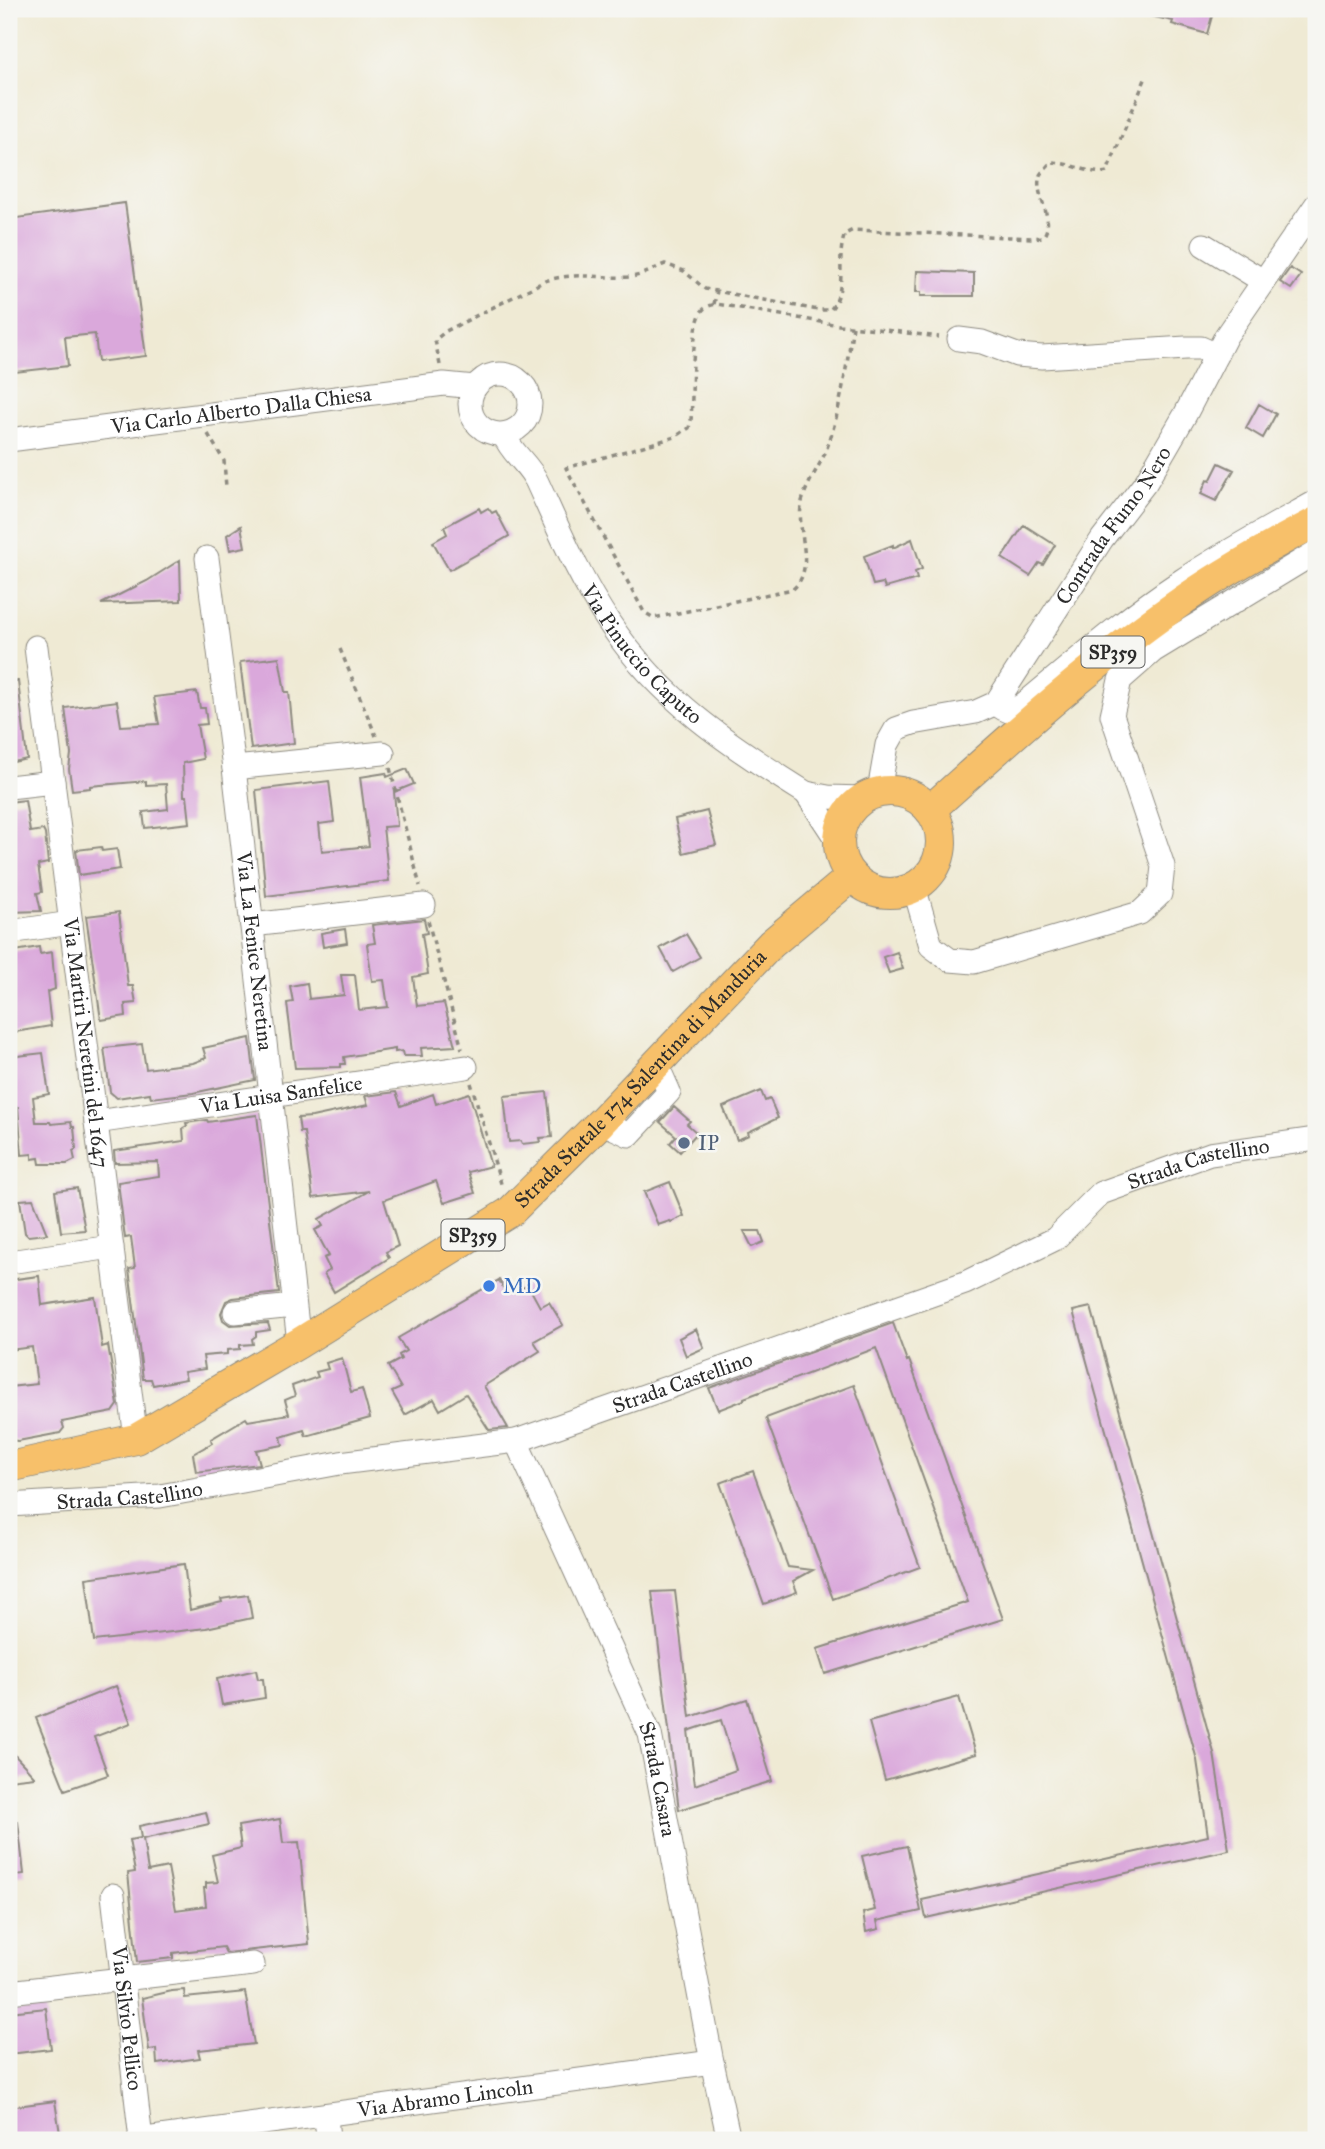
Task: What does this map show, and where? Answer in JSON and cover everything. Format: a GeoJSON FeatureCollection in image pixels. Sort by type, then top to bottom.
{"type":"FeatureCollection","features":[{"type":"Feature","properties":{"kind":"main road","name":"SP359"},"geometry":{"type":"LineString","coordinates":[[930,810],[1054,700],[1166,612],[1267,548],[1316,522]]}},
{"type":"Feature","properties":{"kind":"main road"},"geometry":{"type":"LineString","coordinates":[[893,790],[920,800],[930,810],[938,822],[941,837],[935,866],[926,878],[914,887],[898,892],[881,892],[865,886],[852,876],[842,861],[839,843],[841,826],[850,810],[871,795],[893,790]]}},
{"type":"Feature","properties":{"kind":"main road","name":"Strada Statale 174 Salentina di Manduria"},"geometry":{"type":"LineString","coordinates":[[9,1467],[136,1438],[299,1343],[510,1212],[657,1065],[771,944],[852,876]]}},
{"type":"Feature","properties":{"kind":"street","name":"Contrada Fumo Nero"},"geometry":{"type":"LineString","coordinates":[[996,703],[1095,549],[1146,482],[1226,336],[1316,205]]}},
{"type":"Feature","properties":{"kind":"street"},"geometry":{"type":"LineString","coordinates":[[1205,245],[1263,281]]}},
{"type":"Feature","properties":{"kind":"street"},"geometry":{"type":"LineString","coordinates":[[959,339],[982,342],[1017,355],[1042,357],[1186,348],[1201,348],[1216,355]]}},
{"type":"Feature","properties":{"kind":"street","name":"Via Carlo Alberto Dalla Chiesa"},"geometry":{"type":"LineString","coordinates":[[9,440],[444,384],[475,387],[482,380],[501,374],[520,381],[526,388],[530,408],[528,417],[513,430]]}},
{"type":"Feature","properties":{"kind":"street"},"geometry":{"type":"LineString","coordinates":[[475,387],[470,406],[477,425],[494,435],[513,430]]}},
{"type":"Feature","properties":{"kind":"street","name":"Via Pinuccio Caputo"},"geometry":{"type":"LineString","coordinates":[[513,430],[508,445],[531,469],[582,578],[609,623],[637,661],[697,720],[737,750],[806,793]]}},
{"type":"Feature","properties":{"kind":"street"},"geometry":{"type":"LineString","coordinates":[[806,793],[828,797],[871,795],[887,745],[896,729],[913,723],[976,712],[996,703],[1007,712],[1012,712],[1130,617],[1181,580],[1232,548],[1316,502]]}},
{"type":"Feature","properties":{"kind":"street"},"geometry":{"type":"LineString","coordinates":[[914,887],[931,946],[950,960],[974,962],[1140,914],[1160,894],[1163,866],[1112,715],[1120,680],[1153,651],[1316,552]]}},
{"type":"Feature","properties":{"kind":"street","name":"Via La Fenice Neretina"},"geometry":{"type":"LineString","coordinates":[[207,558],[234,768],[299,1343]]}},
{"type":"Feature","properties":{"kind":"street","name":"Via Martiri Neretini del 1647"},"geometry":{"type":"LineString","coordinates":[[36,647],[136,1438]]}},
{"type":"Feature","properties":{"kind":"street"},"geometry":{"type":"LineString","coordinates":[[234,768],[383,753]]}},
{"type":"Feature","properties":{"kind":"street"},"geometry":{"type":"LineString","coordinates":[[9,787],[53,782]]}},
{"type":"Feature","properties":{"kind":"street"},"geometry":{"type":"LineString","coordinates":[[806,793],[839,843]]}},
{"type":"Feature","properties":{"kind":"street"},"geometry":{"type":"LineString","coordinates":[[251,925],[424,905]]}},
{"type":"Feature","properties":{"kind":"street"},"geometry":{"type":"LineString","coordinates":[[9,932],[71,923]]}},
{"type":"Feature","properties":{"kind":"street","name":"Via Luisa Sanfelice"},"geometry":{"type":"LineString","coordinates":[[96,1122],[467,1066]]}},
{"type":"Feature","properties":{"kind":"street","name":"Strada Castellino"},"geometry":{"type":"LineString","coordinates":[[9,1505],[160,1496],[340,1463],[516,1441],[965,1283],[1055,1239],[1101,1193],[1210,1154],[1316,1139]]}},
{"type":"Feature","properties":{"kind":"street"},"geometry":{"type":"LineString","coordinates":[[9,1262],[112,1247]]}},
{"type":"Feature","properties":{"kind":"street"},"geometry":{"type":"LineString","coordinates":[[235,1312],[294,1306]]}},
{"type":"Feature","properties":{"kind":"street","name":"Strada Casara"},"geometry":{"type":"LineString","coordinates":[[516,1441],[650,1734],[729,2140]]}},
{"type":"Feature","properties":{"kind":"street","name":"Via Silvio Pellico"},"geometry":{"type":"LineString","coordinates":[[113,1895],[140,2140]]}},
{"type":"Feature","properties":{"kind":"street"},"geometry":{"type":"LineString","coordinates":[[9,1992],[253,1964]]}},
{"type":"Feature","properties":{"kind":"street","name":"Via Abramo Lincoln"},"geometry":{"type":"LineString","coordinates":[[140,2140],[712,2062]]}},
{"type":"Feature","properties":{"kind":"street"},"geometry":{"type":"LineString","coordinates":[[326,2115],[328,2140]]}},
{"type":"Feature","properties":{"kind":"path"},"geometry":{"type":"LineString","coordinates":[[444,384],[435,340],[446,331],[553,278],[579,274],[628,277],[649,273],[666,264],[684,271],[705,289],[830,310],[836,304],[840,292],[841,245],[845,234],[853,230],[1043,237],[1048,223],[1040,191],[1040,175],[1051,162],[1063,162],[1100,174],[1107,172],[1146,77]]}},
{"type":"Feature","properties":{"kind":"path"},"geometry":{"type":"LineString","coordinates":[[714,304],[717,291]]}},
{"type":"Feature","properties":{"kind":"path"},"geometry":{"type":"LineString","coordinates":[[853,327],[839,405],[830,438],[801,507],[804,555],[800,583],[793,589],[654,618],[645,612],[566,468],[675,437],[689,428],[700,315],[704,309],[714,304],[853,327],[959,339]]}},
{"type":"Feature","properties":{"kind":"path"},"geometry":{"type":"LineString","coordinates":[[199,417],[224,461],[226,487]]}},
{"type":"Feature","properties":{"kind":"path"},"geometry":{"type":"LineString","coordinates":[[340,649],[388,762],[467,1066],[510,1212]]}},
{"type":"Feature","properties":{"kind":"building"},"geometry":{"type":"Polygon","coordinates":[[[1145,9],[1214,9],[1207,34],[1172,24],[1173,21],[1145,15],[1145,9]]]}},
{"type":"Feature","properties":{"kind":"building"},"geometry":{"type":"Polygon","coordinates":[[[125,203],[146,356],[98,362],[95,334],[65,337],[68,366],[15,372],[9,317],[9,219],[125,203]]]}},
{"type":"Feature","properties":{"kind":"building"},"geometry":{"type":"Polygon","coordinates":[[[1290,268],[1301,275],[1291,289],[1280,282],[1290,268]]]}},
{"type":"Feature","properties":{"kind":"building"},"geometry":{"type":"Polygon","coordinates":[[[917,271],[974,273],[974,296],[921,296],[921,292],[916,292],[917,271]]]}},
{"type":"Feature","properties":{"kind":"building"},"geometry":{"type":"Polygon","coordinates":[[[1259,404],[1276,414],[1263,438],[1246,428],[1259,404]]]}},
{"type":"Feature","properties":{"kind":"building"},"geometry":{"type":"Polygon","coordinates":[[[1219,463],[1234,470],[1216,501],[1201,494],[1219,463]]]}},
{"type":"Feature","properties":{"kind":"building"},"geometry":{"type":"Polygon","coordinates":[[[479,508],[481,512],[488,508],[492,513],[496,511],[509,536],[449,570],[433,542],[447,534],[444,527],[479,508]]]}},
{"type":"Feature","properties":{"kind":"building"},"geometry":{"type":"Polygon","coordinates":[[[1024,525],[1055,545],[1043,565],[1039,563],[1030,576],[1002,558],[1024,525]]]}},
{"type":"Feature","properties":{"kind":"building"},"geometry":{"type":"Polygon","coordinates":[[[241,526],[245,547],[230,550],[227,535],[241,526]]]}},
{"type":"Feature","properties":{"kind":"building"},"geometry":{"type":"Polygon","coordinates":[[[912,539],[922,569],[915,572],[917,579],[885,588],[883,583],[873,585],[864,556],[893,545],[893,548],[912,539]]]}},
{"type":"Feature","properties":{"kind":"building"},"geometry":{"type":"Polygon","coordinates":[[[180,560],[181,601],[101,604],[147,581],[180,560]]]}},
{"type":"Feature","properties":{"kind":"building"},"geometry":{"type":"Polygon","coordinates":[[[279,657],[285,692],[289,692],[294,743],[251,749],[240,662],[279,657]]]}},
{"type":"Feature","properties":{"kind":"building"},"geometry":{"type":"Polygon","coordinates":[[[9,681],[18,681],[27,759],[9,763],[9,681]]]}},
{"type":"Feature","properties":{"kind":"building"},"geometry":{"type":"Polygon","coordinates":[[[197,692],[200,708],[205,708],[207,724],[197,725],[203,759],[183,763],[184,796],[187,796],[190,823],[145,828],[143,812],[168,809],[166,784],[146,785],[146,781],[72,790],[65,708],[117,701],[121,726],[159,724],[154,697],[197,692]]]}},
{"type":"Feature","properties":{"kind":"building"},"geometry":{"type":"Polygon","coordinates":[[[407,769],[414,784],[394,792],[397,826],[383,827],[389,881],[266,896],[256,790],[329,781],[334,822],[319,824],[322,851],[369,846],[360,777],[386,773],[387,777],[407,769]]]}},
{"type":"Feature","properties":{"kind":"building"},"geometry":{"type":"Polygon","coordinates":[[[25,800],[30,832],[43,830],[45,834],[48,863],[38,865],[42,892],[37,893],[41,911],[9,912],[9,802],[25,800]]]}},
{"type":"Feature","properties":{"kind":"building"},"geometry":{"type":"Polygon","coordinates":[[[707,811],[716,845],[683,853],[675,819],[707,811]]]}},
{"type":"Feature","properties":{"kind":"building"},"geometry":{"type":"Polygon","coordinates":[[[101,847],[102,851],[117,849],[120,869],[79,875],[76,850],[101,847]]]}},
{"type":"Feature","properties":{"kind":"building"},"geometry":{"type":"Polygon","coordinates":[[[119,912],[128,986],[133,986],[136,1003],[125,1004],[126,1016],[101,1020],[86,916],[119,912]]]}},
{"type":"Feature","properties":{"kind":"building"},"geometry":{"type":"Polygon","coordinates":[[[424,919],[427,933],[422,934],[428,974],[413,977],[417,1006],[444,1003],[455,1046],[421,1048],[422,1056],[403,1056],[402,1051],[395,1052],[395,1049],[344,1057],[345,1064],[341,1064],[341,1067],[295,1068],[287,1003],[293,1002],[290,986],[307,983],[309,999],[344,995],[341,975],[355,975],[359,1010],[388,1007],[384,980],[372,981],[367,944],[375,943],[372,925],[424,919]]]}},
{"type":"Feature","properties":{"kind":"building"},"geometry":{"type":"Polygon","coordinates":[[[345,929],[347,943],[323,947],[321,933],[345,929]]]}},
{"type":"Feature","properties":{"kind":"building"},"geometry":{"type":"Polygon","coordinates":[[[686,934],[700,957],[673,972],[660,948],[686,934]]]}},
{"type":"Feature","properties":{"kind":"building"},"geometry":{"type":"Polygon","coordinates":[[[39,947],[40,954],[52,952],[55,989],[47,992],[51,1026],[9,1033],[9,952],[39,947]]]}},
{"type":"Feature","properties":{"kind":"building"},"geometry":{"type":"Polygon","coordinates":[[[897,952],[903,969],[889,973],[883,957],[897,952]]]}},
{"type":"Feature","properties":{"kind":"building"},"geometry":{"type":"Polygon","coordinates":[[[250,1038],[255,1080],[193,1093],[151,1098],[150,1093],[117,1098],[110,1092],[104,1048],[142,1044],[146,1069],[193,1063],[206,1058],[203,1048],[250,1038]]]}},
{"type":"Feature","properties":{"kind":"building"},"geometry":{"type":"Polygon","coordinates":[[[43,1053],[49,1094],[33,1097],[36,1122],[71,1122],[74,1127],[75,1160],[67,1164],[40,1164],[39,1158],[32,1159],[32,1154],[22,1155],[18,1107],[9,1108],[9,1057],[43,1053]]]}},
{"type":"Feature","properties":{"kind":"building"},"geometry":{"type":"Polygon","coordinates":[[[761,1091],[765,1101],[770,1099],[778,1118],[737,1140],[723,1107],[761,1091]]]}},
{"type":"Feature","properties":{"kind":"building"},"geometry":{"type":"Polygon","coordinates":[[[396,1092],[401,1106],[433,1094],[436,1104],[469,1093],[491,1166],[468,1172],[475,1193],[444,1203],[436,1181],[384,1200],[398,1246],[386,1252],[389,1258],[334,1292],[324,1274],[330,1270],[324,1258],[329,1256],[315,1230],[323,1226],[319,1219],[369,1191],[313,1198],[304,1132],[300,1132],[298,1118],[368,1105],[365,1096],[396,1092]]]}},
{"type":"Feature","properties":{"kind":"building"},"geometry":{"type":"Polygon","coordinates":[[[547,1092],[552,1137],[540,1138],[541,1142],[509,1142],[504,1096],[547,1092]]]}},
{"type":"Feature","properties":{"kind":"building"},"geometry":{"type":"Polygon","coordinates":[[[674,1107],[690,1121],[687,1124],[697,1133],[680,1152],[670,1143],[676,1136],[660,1122],[674,1107]]]}},
{"type":"Feature","properties":{"kind":"building"},"geometry":{"type":"Polygon","coordinates":[[[257,1115],[279,1293],[233,1298],[226,1301],[221,1313],[223,1320],[230,1325],[268,1323],[270,1330],[256,1332],[252,1339],[253,1344],[227,1350],[227,1354],[203,1356],[205,1369],[184,1372],[186,1379],[153,1385],[151,1379],[143,1379],[129,1269],[135,1268],[131,1237],[125,1238],[118,1182],[159,1176],[158,1162],[115,1163],[114,1151],[184,1141],[183,1128],[187,1126],[186,1123],[257,1115]]]}},
{"type":"Feature","properties":{"kind":"building"},"geometry":{"type":"Polygon","coordinates":[[[670,1182],[684,1216],[658,1225],[644,1192],[670,1182]]]}},
{"type":"Feature","properties":{"kind":"building"},"geometry":{"type":"Polygon","coordinates":[[[77,1188],[85,1230],[61,1232],[55,1191],[77,1188]]]}},
{"type":"Feature","properties":{"kind":"building"},"geometry":{"type":"Polygon","coordinates":[[[33,1199],[47,1234],[28,1236],[25,1233],[20,1200],[33,1199]]]}},
{"type":"Feature","properties":{"kind":"building"},"geometry":{"type":"Polygon","coordinates":[[[744,1231],[760,1231],[764,1242],[752,1247],[744,1231]]]}},
{"type":"Feature","properties":{"kind":"building"},"geometry":{"type":"Polygon","coordinates":[[[39,1276],[42,1305],[95,1297],[102,1347],[108,1345],[118,1405],[113,1412],[62,1422],[64,1428],[60,1433],[18,1441],[9,1440],[9,1387],[37,1384],[32,1347],[9,1350],[9,1280],[39,1276]]]}},
{"type":"Feature","properties":{"kind":"building"},"geometry":{"type":"Polygon","coordinates":[[[499,1280],[506,1293],[513,1289],[515,1292],[528,1285],[540,1307],[549,1302],[563,1325],[534,1341],[540,1351],[484,1386],[508,1428],[489,1430],[466,1394],[440,1410],[434,1399],[405,1415],[392,1392],[401,1388],[388,1366],[401,1359],[399,1355],[406,1351],[398,1338],[499,1280]]]}},
{"type":"Feature","properties":{"kind":"building"},"geometry":{"type":"Polygon","coordinates":[[[1091,1307],[1214,1753],[1229,1850],[926,1918],[922,1900],[1208,1836],[1197,1760],[1073,1311],[1091,1307]]]}},
{"type":"Feature","properties":{"kind":"building"},"geometry":{"type":"Polygon","coordinates":[[[893,1323],[907,1361],[909,1360],[1003,1619],[825,1674],[817,1649],[968,1602],[876,1348],[718,1410],[709,1388],[893,1323]]]}},
{"type":"Feature","properties":{"kind":"building"},"geometry":{"type":"Polygon","coordinates":[[[696,1329],[704,1348],[686,1356],[679,1338],[696,1329]]]}},
{"type":"Feature","properties":{"kind":"building"},"geometry":{"type":"Polygon","coordinates":[[[342,1358],[351,1392],[362,1389],[370,1418],[306,1436],[304,1430],[281,1437],[283,1445],[256,1450],[260,1464],[196,1472],[193,1454],[212,1443],[211,1439],[246,1418],[248,1421],[289,1414],[285,1400],[295,1396],[292,1386],[318,1377],[316,1372],[328,1369],[326,1363],[342,1358]]]}},
{"type":"Feature","properties":{"kind":"building"},"geometry":{"type":"Polygon","coordinates":[[[854,1385],[920,1567],[833,1599],[766,1418],[854,1385]]]}},
{"type":"Feature","properties":{"kind":"building"},"geometry":{"type":"Polygon","coordinates":[[[753,1471],[788,1567],[813,1570],[793,1581],[797,1592],[764,1604],[720,1483],[753,1471]]]}},
{"type":"Feature","properties":{"kind":"building"},"geometry":{"type":"Polygon","coordinates":[[[184,1564],[190,1610],[222,1602],[221,1599],[248,1595],[252,1618],[206,1628],[94,1641],[86,1578],[184,1564]]]}},
{"type":"Feature","properties":{"kind":"building"},"geometry":{"type":"Polygon","coordinates":[[[675,1591],[690,1717],[747,1699],[772,1781],[679,1810],[652,1592],[675,1591]],[[721,1720],[688,1731],[695,1785],[736,1770],[721,1720]]]}},
{"type":"Feature","properties":{"kind":"building"},"geometry":{"type":"Polygon","coordinates":[[[256,1670],[258,1679],[263,1679],[265,1698],[222,1705],[217,1679],[256,1670]]]}},
{"type":"Feature","properties":{"kind":"building"},"geometry":{"type":"Polygon","coordinates":[[[116,1686],[131,1723],[94,1737],[108,1775],[65,1790],[36,1718],[116,1686]]]}},
{"type":"Feature","properties":{"kind":"building"},"geometry":{"type":"Polygon","coordinates":[[[959,1697],[976,1754],[885,1780],[869,1722],[959,1697]]]}},
{"type":"Feature","properties":{"kind":"building"},"geometry":{"type":"Polygon","coordinates":[[[9,1749],[35,1777],[9,1780],[9,1749]]]}},
{"type":"Feature","properties":{"kind":"building"},"geometry":{"type":"Polygon","coordinates":[[[206,1812],[209,1824],[143,1839],[148,1871],[168,1867],[176,1910],[206,1906],[206,1883],[218,1882],[212,1855],[241,1848],[238,1826],[280,1819],[283,1843],[299,1842],[309,1944],[226,1953],[223,1947],[173,1953],[173,1958],[137,1962],[128,1873],[135,1872],[129,1840],[141,1838],[139,1826],[206,1812]]]}},
{"type":"Feature","properties":{"kind":"building"},"geometry":{"type":"Polygon","coordinates":[[[9,1822],[18,1822],[24,1874],[9,1876],[9,1822]]]}},
{"type":"Feature","properties":{"kind":"building"},"geometry":{"type":"Polygon","coordinates":[[[907,1846],[921,1911],[877,1921],[879,1929],[866,1932],[863,1913],[875,1910],[862,1856],[907,1846]]]}},
{"type":"Feature","properties":{"kind":"building"},"geometry":{"type":"Polygon","coordinates":[[[184,1990],[185,1998],[245,1992],[254,2044],[198,2050],[200,2058],[157,2064],[156,2049],[149,2050],[142,1998],[184,1990]]]}},
{"type":"Feature","properties":{"kind":"building"},"geometry":{"type":"Polygon","coordinates":[[[46,2008],[51,2049],[9,2054],[9,2012],[46,2008]]]}},
{"type":"Feature","properties":{"kind":"building"},"geometry":{"type":"Polygon","coordinates":[[[55,2101],[61,2140],[9,2140],[9,2107],[55,2101]]]}},
{"type":"Feature","properties":{"kind":"place","name":"IP"},"geometry":{"type":"Point","coordinates":[684,1143]}},
{"type":"Feature","properties":{"kind":"place","name":"MD"},"geometry":{"type":"Point","coordinates":[489,1286]}}]}
